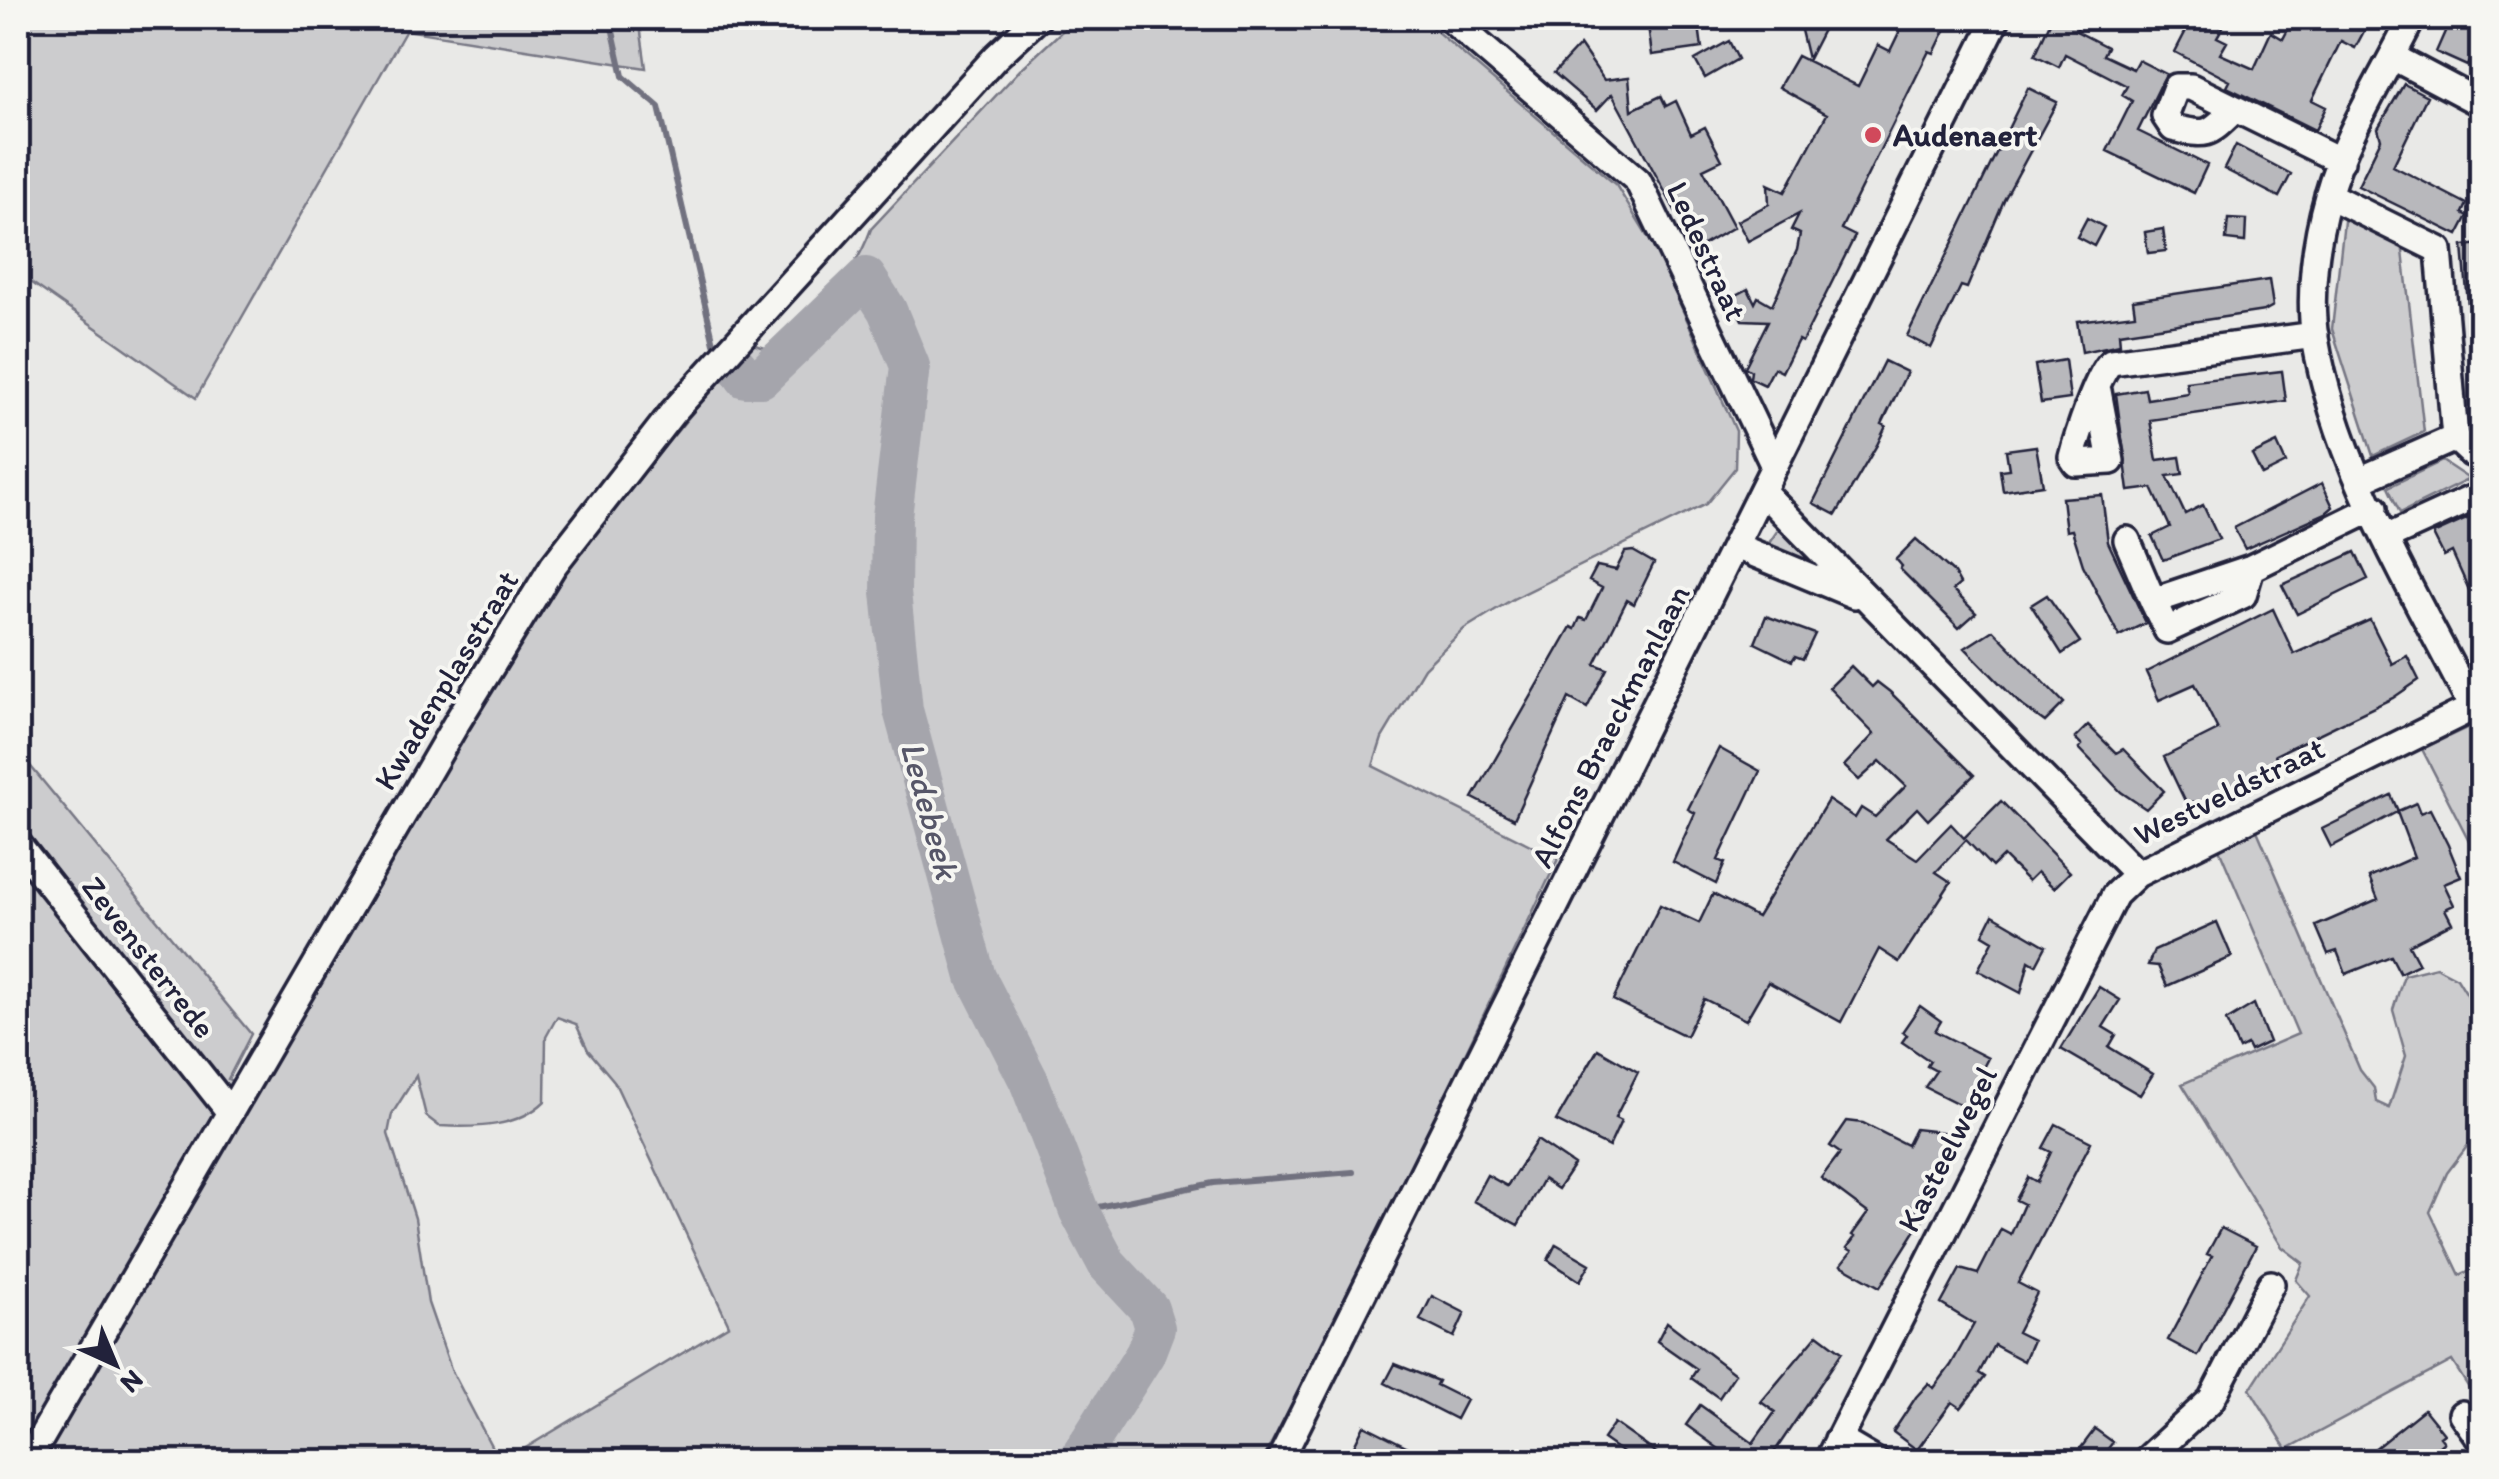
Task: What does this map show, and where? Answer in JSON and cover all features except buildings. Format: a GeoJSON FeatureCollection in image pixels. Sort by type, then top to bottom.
{"type":"FeatureCollection","features":[{"type":"Feature","properties":{"kind":"street","name":"Kwadenplasstraat"},"geometry":{"type":"LineString","coordinates":[[27,1462],[229,1111],[553,566],[672,412],[996,57],[1038,18]]}},
{"type":"Feature","properties":{"kind":"street","name":"Ledestraat"},"geometry":{"type":"LineString","coordinates":[[1449,18],[1638,181],[1774,466]]}},
{"type":"Feature","properties":{"kind":"street","name":"Alfons Braeckmanlaan"},"geometry":{"type":"LineString","coordinates":[[1278,1462],[1997,18]]}},
{"type":"Feature","properties":{"kind":"street"},"geometry":{"type":"LineString","coordinates":[[2409,19],[2328,195],[2316,250],[2314,336],[2330,398],[2360,480],[2476,705]]}},
{"type":"Feature","properties":{"kind":"street"},"geometry":{"type":"LineString","coordinates":[[2392,57],[2482,104]]}},
{"type":"Feature","properties":{"kind":"street"},"geometry":{"type":"LineString","coordinates":[[2235,109],[2341,161]]}},
{"type":"Feature","properties":{"kind":"street"},"geometry":{"type":"LineString","coordinates":[[2328,195],[2439,250],[2472,454],[2360,480]]}},
{"type":"Feature","properties":{"kind":"street"},"geometry":{"type":"LineString","coordinates":[[2098,391],[2102,374],[2111,362],[2314,336]]}},
{"type":"Feature","properties":{"kind":"street","name":"Westveldstraat"},"geometry":{"type":"LineString","coordinates":[[1763,492],[1863,599],[2137,874],[2476,705]]}},
{"type":"Feature","properties":{"kind":"street"},"geometry":{"type":"LineString","coordinates":[[2388,538],[2482,494]]}},
{"type":"Feature","properties":{"kind":"street"},"geometry":{"type":"LineString","coordinates":[[2127,540],[2153,600],[2228,572],[2251,568],[2374,508]]}},
{"type":"Feature","properties":{"kind":"street","name":"Westveldstraat"},"geometry":{"type":"LineString","coordinates":[[1736,546],[1863,599]]}},
{"type":"Feature","properties":{"kind":"street","name":"Zevensterrede"},"geometry":{"type":"LineString","coordinates":[[18,844],[229,1111]]}},
{"type":"Feature","properties":{"kind":"street","name":"Kasteelwegel"},"geometry":{"type":"LineString","coordinates":[[1833,1450],[2050,1016],[2115,894],[2137,874]]}},
{"type":"Feature","properties":{"kind":"street"},"geometry":{"type":"LineString","coordinates":[[2144,1462],[2211,1400],[2272,1284]]}},
{"type":"Feature","properties":{"kind":"street"},"geometry":{"type":"LineString","coordinates":[[2462,1414],[2482,1442]]}},
{"type":"Feature","properties":{"kind":"street"},"geometry":{"type":"LineString","coordinates":[[1833,1450],[1877,1462]]}},
{"type":"Feature","properties":{"kind":"shaded area"},"geometry":{"type":"Polygon","coordinates":[[[18,18],[639,18],[646,68],[406,30],[196,398],[18,273],[18,18]]]}},
{"type":"Feature","properties":{"kind":"shaded area"},"geometry":{"type":"Polygon","coordinates":[[[1076,18],[1421,18],[1616,185],[1658,254],[1736,431],[1735,468],[1706,504],[1513,599],[1464,629],[1424,668],[1382,738],[1373,766],[1558,859],[1364,1265],[1262,1461],[504,1461],[729,1325],[614,1081],[588,1050],[576,1024],[557,1017],[546,1037],[545,1101],[534,1110],[495,1124],[439,1126],[426,1116],[416,1076],[392,1114],[388,1134],[415,1218],[428,1303],[451,1369],[499,1461],[18,1461],[18,751],[251,1034],[228,1079],[254,1093],[431,784],[562,571],[750,343],[771,350],[817,310],[853,265],[871,229],[1020,70],[1076,18]]]}},
{"type":"Feature","properties":{"kind":"shaded area"},"geometry":{"type":"Polygon","coordinates":[[[2345,212],[2402,242],[2424,432],[2373,456],[2332,329],[2345,212]]]}},
{"type":"Feature","properties":{"kind":"shaded area"},"geometry":{"type":"Polygon","coordinates":[[[2442,461],[2469,479],[2400,513],[2388,487],[2442,461]]]}},
{"type":"Feature","properties":{"kind":"shaded area"},"geometry":{"type":"Polygon","coordinates":[[[1782,524],[1831,572],[1767,546],[1782,524]]]}},
{"type":"Feature","properties":{"kind":"shaded area"},"geometry":{"type":"Polygon","coordinates":[[[2481,721],[2481,864],[2422,749],[2481,721]]]}},
{"type":"Feature","properties":{"kind":"shaded area"},"geometry":{"type":"Polygon","coordinates":[[[2256,828],[2360,1070],[2374,1088],[2376,1102],[2389,1108],[2406,1056],[2393,1010],[2404,975],[2436,967],[2457,978],[2481,1017],[2481,1128],[2447,1173],[2430,1212],[2460,1275],[2481,1265],[2481,1407],[2452,1361],[2287,1449],[2250,1389],[2310,1296],[2296,1280],[2303,1263],[2282,1247],[2182,1084],[2298,1034],[2217,844],[2256,828]]]}},
{"type":"Feature","properties":{"kind":"waterway","name":"Ledebeek"},"geometry":{"type":"LineString","coordinates":[[610,18],[623,76],[659,107],[714,343]]}},
{"type":"Feature","properties":{"kind":"waterway","name":"Ledebeek"},"geometry":{"type":"LineString","coordinates":[[737,366],[745,378],[761,378],[866,277],[887,310],[910,366],[892,517],[891,592],[903,710],[976,977],[1029,1081],[1079,1211],[1107,1264],[1149,1309],[1155,1328],[1145,1354],[1077,1462]]}},
{"type":"Feature","properties":{"kind":"waterway"},"geometry":{"type":"LineString","coordinates":[[1079,1211],[1213,1183],[1353,1172]]}},
{"type":"Feature","properties":{"kind":"place","name":"Audenaert"},"geometry":{"type":"Point","coordinates":[1873,135]}}]}
